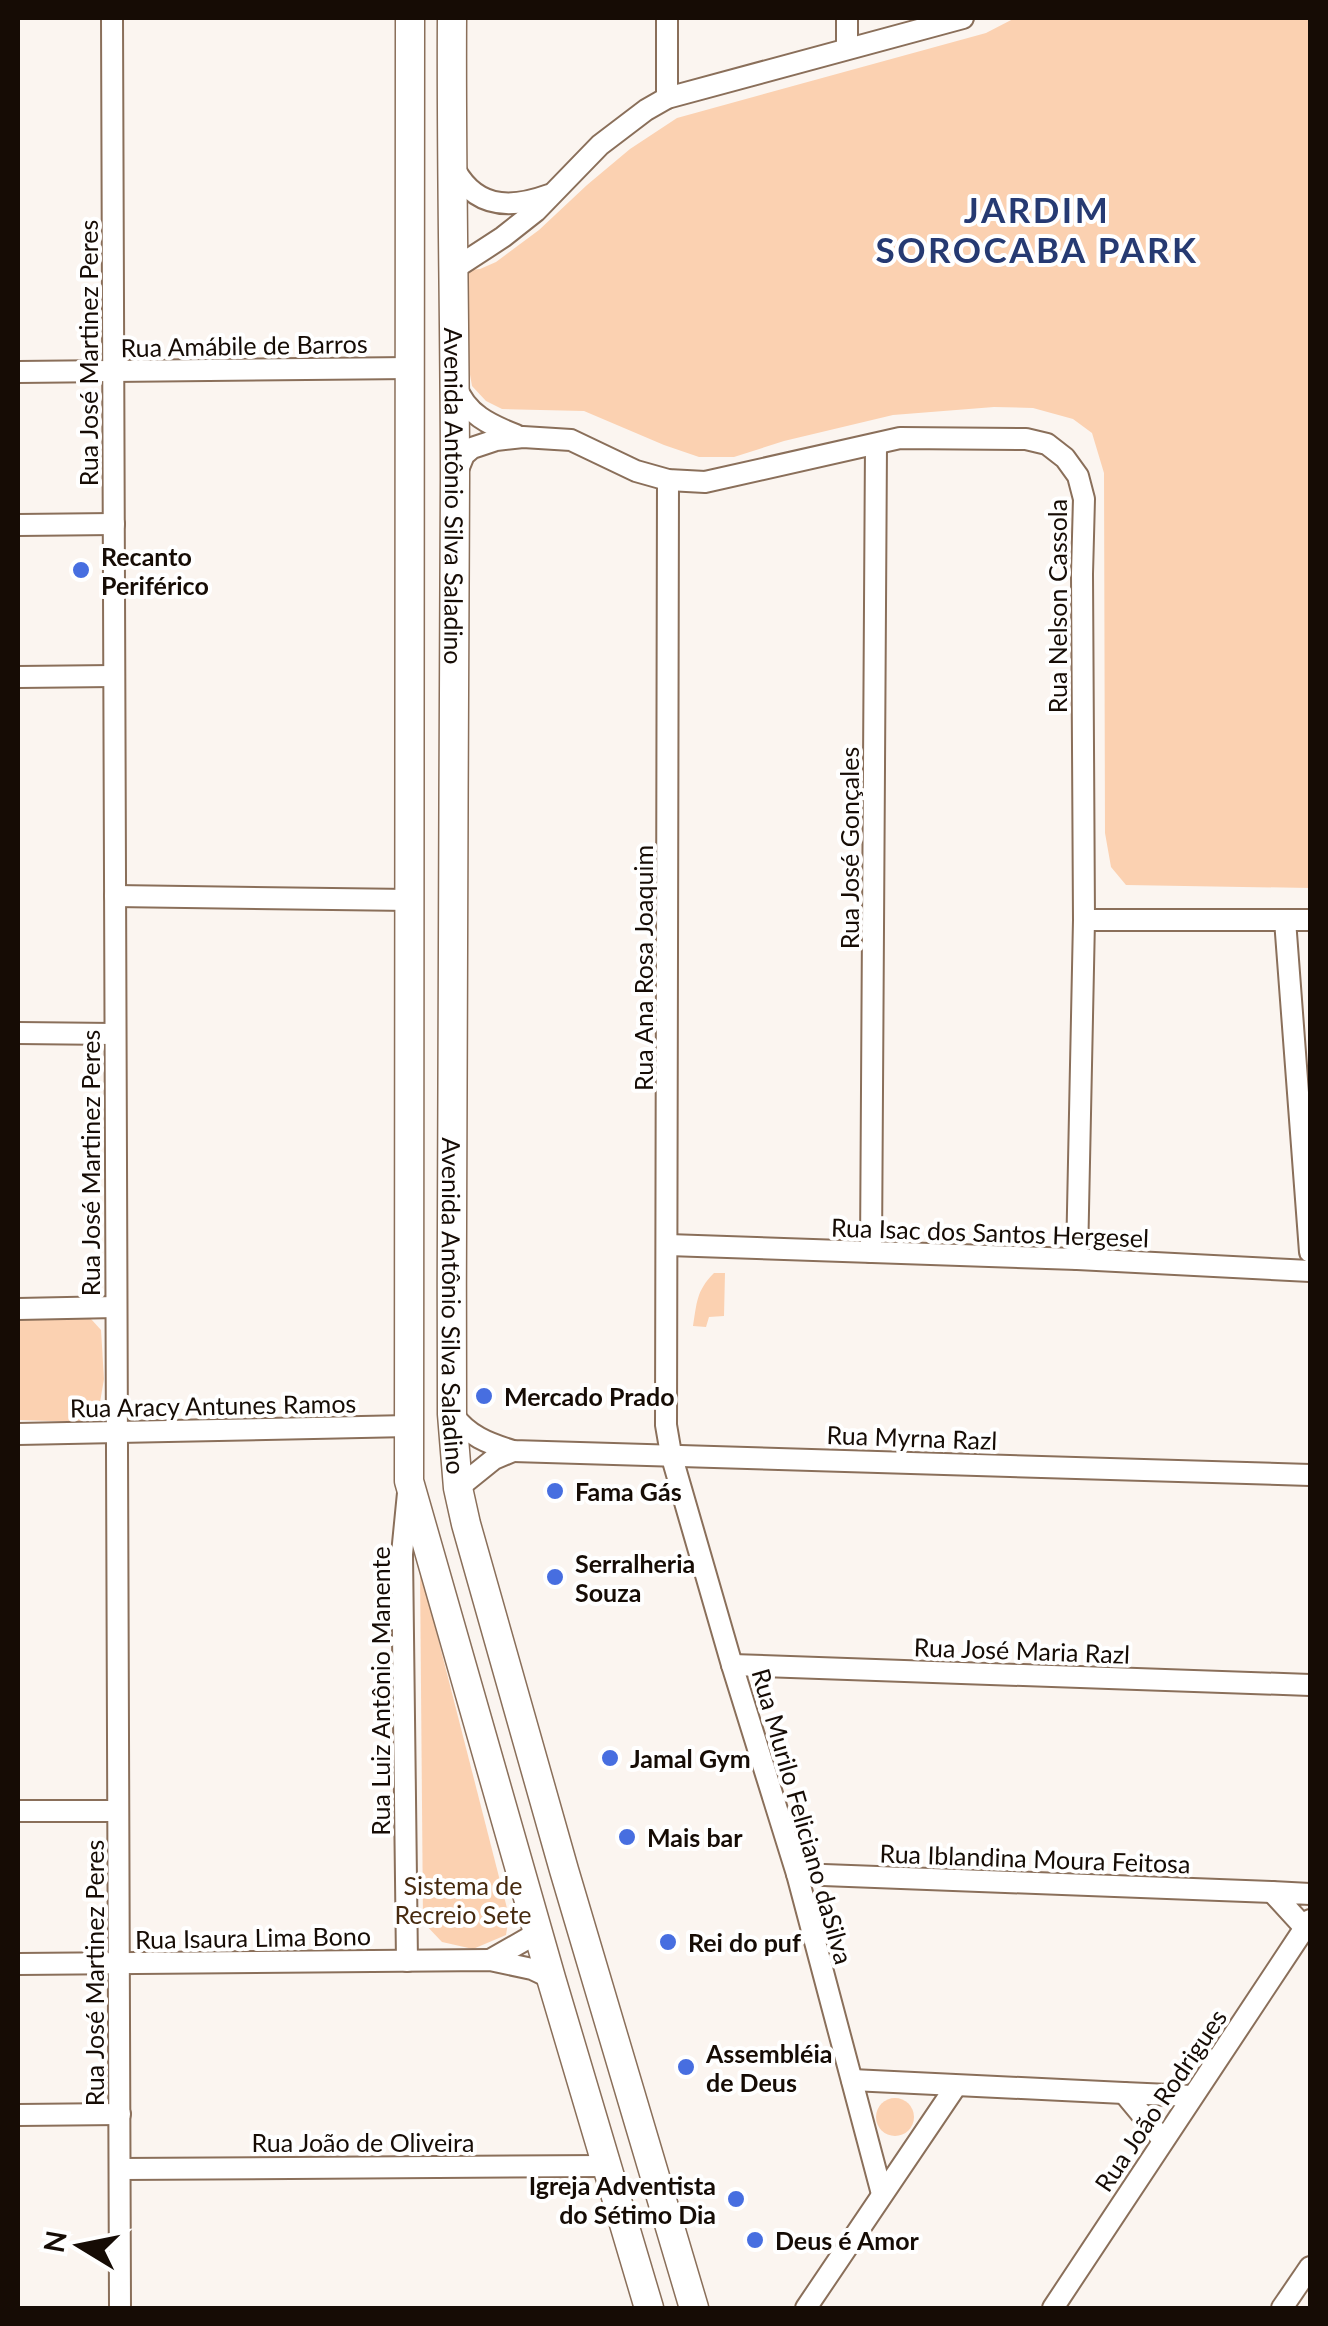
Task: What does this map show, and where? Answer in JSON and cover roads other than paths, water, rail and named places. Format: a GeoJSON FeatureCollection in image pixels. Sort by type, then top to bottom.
{"type":"FeatureCollection","features":[{"type":"Feature","properties":{"kind":"main road","name":"Avenida Antônio Silva Saladino"},"geometry":{"type":"LineString","coordinates":[[410,18],[408,1482],[551,1978]]}},
{"type":"Feature","properties":{"kind":"main road","name":"Avenida Antônio Silva Saladino"},"geometry":{"type":"LineString","coordinates":[[451,18],[455,480],[452,1414],[458,1488],[564,1870],[694,2308]]}},
{"type":"Feature","properties":{"kind":"main road"},"geometry":{"type":"LineString","coordinates":[[538,1932],[559,1918],[564,1870]]}},
{"type":"Feature","properties":{"kind":"main road"},"geometry":{"type":"LineString","coordinates":[[551,1978],[649,2308]]}},
{"type":"Feature","properties":{"kind":"street","name":"Rua José Martinez Peres"},"geometry":{"type":"LineString","coordinates":[[112,18],[120,2308]]}},
{"type":"Feature","properties":{"kind":"street"},"geometry":{"type":"LineString","coordinates":[[667,18],[667,98]]}},
{"type":"Feature","properties":{"kind":"street"},"geometry":{"type":"LineString","coordinates":[[847,18],[847,47]]}},
{"type":"Feature","properties":{"kind":"street"},"geometry":{"type":"LineString","coordinates":[[454,270],[536,211],[600,145],[667,98],[963,18]]}},
{"type":"Feature","properties":{"kind":"street"},"geometry":{"type":"LineString","coordinates":[[451,162],[467,188],[492,201],[512,205],[551,194]]}},
{"type":"Feature","properties":{"kind":"street","name":"Rua Amábile de Barros"},"geometry":{"type":"LineString","coordinates":[[18,372],[411,368]]}},
{"type":"Feature","properties":{"kind":"street","name":"Rua Nelson Cassola"},"geometry":{"type":"LineString","coordinates":[[454,381],[460,397],[482,420],[523,437]]}},
{"type":"Feature","properties":{"kind":"street","name":"Rua Nelson Cassola"},"geometry":{"type":"LineString","coordinates":[[455,480],[464,456],[472,448],[523,437],[571,440],[636,470],[668,480],[704,482],[900,438],[1026,439],[1047,444],[1065,458],[1078,476],[1084,499],[1084,920],[1077,1259]]}},
{"type":"Feature","properties":{"kind":"street","name":"Rua José Gonçales"},"geometry":{"type":"LineString","coordinates":[[871,1252],[876,444]]}},
{"type":"Feature","properties":{"kind":"street","name":"Rua Ana Rosa Joaquim"},"geometry":{"type":"LineString","coordinates":[[668,480],[666,1425],[671,1454]]}},
{"type":"Feature","properties":{"kind":"street"},"geometry":{"type":"LineString","coordinates":[[18,525],[114,524]]}},
{"type":"Feature","properties":{"kind":"street"},"geometry":{"type":"LineString","coordinates":[[18,677],[114,676]]}},
{"type":"Feature","properties":{"kind":"street"},"geometry":{"type":"LineString","coordinates":[[115,896],[410,900]]}},
{"type":"Feature","properties":{"kind":"street"},"geometry":{"type":"LineString","coordinates":[[1084,920],[1310,920]]}},
{"type":"Feature","properties":{"kind":"street"},"geometry":{"type":"LineString","coordinates":[[1285,920],[1306,1132],[1310,1252]]}},
{"type":"Feature","properties":{"kind":"street"},"geometry":{"type":"LineString","coordinates":[[18,1033],[114,1034]]}},
{"type":"Feature","properties":{"kind":"street","name":"Rua Isac dos Santos Hergesel"},"geometry":{"type":"LineString","coordinates":[[668,1245],[1310,1270]]}},
{"type":"Feature","properties":{"kind":"street"},"geometry":{"type":"LineString","coordinates":[[18,1308],[116,1307]]}},
{"type":"Feature","properties":{"kind":"street","name":"Rua Myrna Razl"},"geometry":{"type":"LineString","coordinates":[[452,1414],[470,1434],[512,1451],[1310,1475]]}},
{"type":"Feature","properties":{"kind":"street","name":"Rua Aracy Antunes Ramos"},"geometry":{"type":"LineString","coordinates":[[18,1434],[409,1426]]}},
{"type":"Feature","properties":{"kind":"street"},"geometry":{"type":"LineString","coordinates":[[458,1488],[494,1458],[512,1451]]}},
{"type":"Feature","properties":{"kind":"street","name":"Rua Murilo Feliciano daSilva"},"geometry":{"type":"LineString","coordinates":[[671,1454],[796,1874],[882,2194]]}},
{"type":"Feature","properties":{"kind":"street","name":"Rua Luiz Antônio Manente"},"geometry":{"type":"LineString","coordinates":[[407,1961],[402,1554],[408,1482]]}},
{"type":"Feature","properties":{"kind":"street","name":"Rua José Maria Razl"},"geometry":{"type":"LineString","coordinates":[[732,1665],[1310,1685]]}},
{"type":"Feature","properties":{"kind":"street"},"geometry":{"type":"LineString","coordinates":[[18,1811],[118,1811]]}},
{"type":"Feature","properties":{"kind":"street","name":"Rua Iblandina Moura Feitosa"},"geometry":{"type":"LineString","coordinates":[[796,1874],[1310,1894]]}},
{"type":"Feature","properties":{"kind":"street"},"geometry":{"type":"LineString","coordinates":[[1272,1892],[1308,1924]]}},
{"type":"Feature","properties":{"kind":"street","name":"Rua João Rodrigues"},"geometry":{"type":"LineString","coordinates":[[1052,2308],[1308,1924]]}},
{"type":"Feature","properties":{"kind":"street","name":"Rua Isaura Lima Bono"},"geometry":{"type":"LineString","coordinates":[[490,1960],[538,1932]]}},
{"type":"Feature","properties":{"kind":"street","name":"Rua Isaura Lima Bono"},"geometry":{"type":"LineString","coordinates":[[18,1964],[490,1960],[551,1978]]}},
{"type":"Feature","properties":{"kind":"street"},"geometry":{"type":"LineString","coordinates":[[852,2080],[1192,2096]]}},
{"type":"Feature","properties":{"kind":"street"},"geometry":{"type":"LineString","coordinates":[[806,2308],[956,2086]]}},
{"type":"Feature","properties":{"kind":"street"},"geometry":{"type":"LineString","coordinates":[[1124,2093],[1163,2140]]}},
{"type":"Feature","properties":{"kind":"street"},"geometry":{"type":"LineString","coordinates":[[18,2115],[120,2114]]}},
{"type":"Feature","properties":{"kind":"street","name":"Rua João de Oliveira"},"geometry":{"type":"LineString","coordinates":[[120,2170],[606,2166]]}},
{"type":"Feature","properties":{"kind":"street"},"geometry":{"type":"LineString","coordinates":[[1282,2308],[1310,2267]]}},
{"type":"Feature","properties":{"kind":"place","name":"Recanto Periférico"},"geometry":{"type":"Point","coordinates":[81,570]}},
{"type":"Feature","properties":{"kind":"place","name":"Mercado Prado"},"geometry":{"type":"Point","coordinates":[484,1396]}},
{"type":"Feature","properties":{"kind":"place","name":"Fama Gás"},"geometry":{"type":"Point","coordinates":[555,1491]}},
{"type":"Feature","properties":{"kind":"place","name":"Serralheria Souza"},"geometry":{"type":"Point","coordinates":[555,1577]}},
{"type":"Feature","properties":{"kind":"place","name":"Jamal Gym"},"geometry":{"type":"Point","coordinates":[610,1758]}},
{"type":"Feature","properties":{"kind":"place","name":"Mais bar"},"geometry":{"type":"Point","coordinates":[627,1837]}},
{"type":"Feature","properties":{"kind":"place","name":"Rei do puf"},"geometry":{"type":"Point","coordinates":[668,1942]}},
{"type":"Feature","properties":{"kind":"place","name":"Assembléia de Deus"},"geometry":{"type":"Point","coordinates":[686,2067]}},
{"type":"Feature","properties":{"kind":"place","name":"Igreja Adventista do Sétimo Dia"},"geometry":{"type":"Point","coordinates":[736,2199]}},
{"type":"Feature","properties":{"kind":"place","name":"Deus é Amor"},"geometry":{"type":"Point","coordinates":[755,2240]}},
{"type":"Feature","properties":{"kind":"district","name":"JARDIM SOROCABA PARK"},"geometry":{"type":"Point","coordinates":[1037,229]}},
{"type":"Feature","properties":{"kind":"park label","name":"Sistema de Recreio Sete"},"geometry":{"type":"Point","coordinates":[463,1900]}}]}
